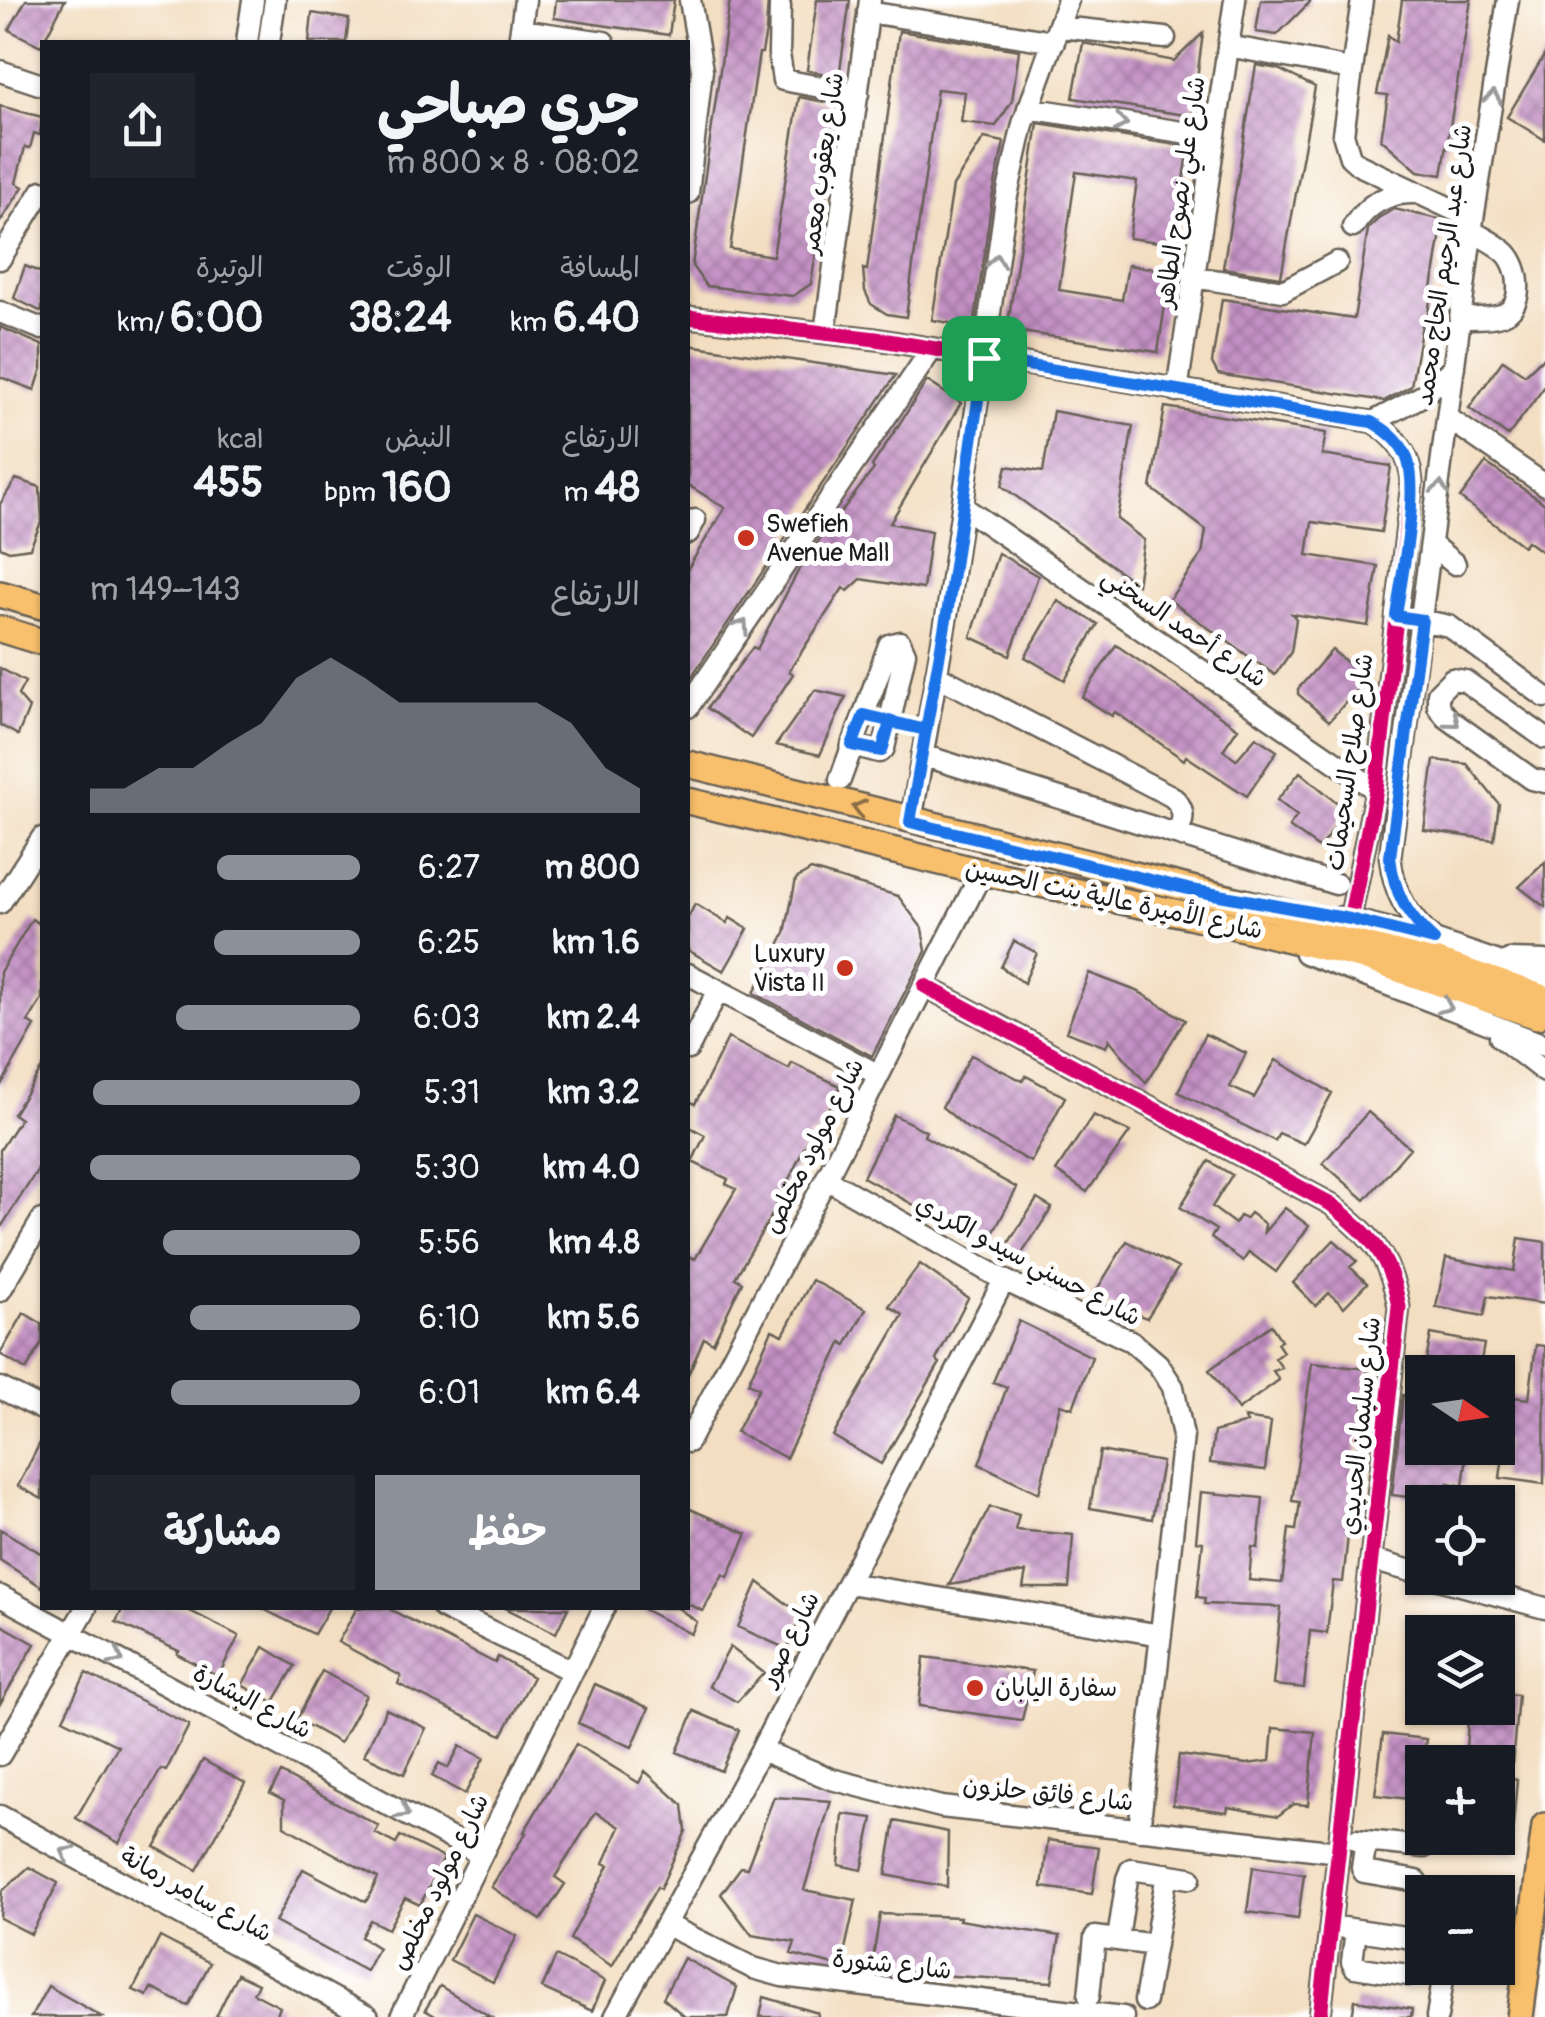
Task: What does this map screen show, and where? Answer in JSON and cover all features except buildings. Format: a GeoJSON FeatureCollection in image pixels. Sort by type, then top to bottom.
{"type":"FeatureCollection","features":[{"type":"Feature","properties":{"kind":"main road"},"geometry":{"type":"LineString","coordinates":[[0,594],[40,605]]}},
{"type":"Feature","properties":{"kind":"main road"},"geometry":{"type":"LineString","coordinates":[[0,629],[40,644]]}},
{"type":"Feature","properties":{"kind":"main road","name":"شارع الأميرة عالية بنت الحسين"},"geometry":{"type":"LineString","coordinates":[[690,765],[910,822],[1540,1007]]}},
{"type":"Feature","properties":{"kind":"main road","name":"شارع الأميرة عالية بنت الحسين"},"geometry":{"type":"LineString","coordinates":[[690,800],[982,872],[1190,902]]}},
{"type":"Feature","properties":{"kind":"main road"},"geometry":{"type":"LineString","coordinates":[[1520,2017],[1545,1826]]}},
{"type":"Feature","properties":{"kind":"street"},"geometry":{"type":"LineString","coordinates":[[247,40],[254,0]]}},
{"type":"Feature","properties":{"kind":"street"},"geometry":{"type":"LineString","coordinates":[[269,40],[275,0]]}},
{"type":"Feature","properties":{"kind":"street"},"geometry":{"type":"LineString","coordinates":[[524,0],[520,36],[576,40]]}},
{"type":"Feature","properties":{"kind":"street"},"geometry":{"type":"LineString","coordinates":[[690,0],[694,56],[702,84],[690,177]]}},
{"type":"Feature","properties":{"kind":"street"},"geometry":{"type":"LineString","coordinates":[[910,822],[963,507],[1006,200],[1028,108],[1068,0]]}},
{"type":"Feature","properties":{"kind":"street","name":"شارع علي نصوح الطاهر"},"geometry":{"type":"LineString","coordinates":[[1177,391],[1235,0]]}},
{"type":"Feature","properties":{"kind":"street"},"geometry":{"type":"LineString","coordinates":[[1362,0],[1343,134],[1350,157],[1473,225],[1506,252],[1516,267],[1516,300],[1510,311],[1498,316],[1460,318]]}},
{"type":"Feature","properties":{"kind":"street","name":"شارع عبد الرحيم الحاج محمد"},"geometry":{"type":"LineString","coordinates":[[1434,940],[1404,909],[1390,857],[1460,318],[1508,0]]}},
{"type":"Feature","properties":{"kind":"street"},"geometry":{"type":"LineString","coordinates":[[780,6],[778,54],[782,80],[858,94]]}},
{"type":"Feature","properties":{"kind":"street"},"geometry":{"type":"LineString","coordinates":[[869,6],[1057,34],[1165,38]]}},
{"type":"Feature","properties":{"kind":"street","name":"شارع يعقوب معمر"},"geometry":{"type":"LineString","coordinates":[[825,333],[869,6]]}},
{"type":"Feature","properties":{"kind":"street"},"geometry":{"type":"LineString","coordinates":[[1228,46],[1351,68]]}},
{"type":"Feature","properties":{"kind":"street"},"geometry":{"type":"LineString","coordinates":[[0,71],[40,84]]}},
{"type":"Feature","properties":{"kind":"street"},"geometry":{"type":"LineString","coordinates":[[1028,108],[1214,137]]}},
{"type":"Feature","properties":{"kind":"street"},"geometry":{"type":"LineString","coordinates":[[1353,228],[1375,203],[1395,194],[1417,193]]}},
{"type":"Feature","properties":{"kind":"street"},"geometry":{"type":"LineString","coordinates":[[0,260],[40,194]]}},
{"type":"Feature","properties":{"kind":"street"},"geometry":{"type":"LineString","coordinates":[[1194,277],[1282,291],[1337,262]]}},
{"type":"Feature","properties":{"kind":"street"},"geometry":{"type":"LineString","coordinates":[[0,312],[40,328]]}},
{"type":"Feature","properties":{"kind":"street"},"geometry":{"type":"LineString","coordinates":[[690,317],[932,349],[1372,422],[1422,396],[1454,367]]}},
{"type":"Feature","properties":{"kind":"street"},"geometry":{"type":"LineString","coordinates":[[690,704],[932,349]]}},
{"type":"Feature","properties":{"kind":"street"},"geometry":{"type":"LineString","coordinates":[[1448,418],[1545,485]]}},
{"type":"Feature","properties":{"kind":"street","name":"شارع صلاح السحيمات"},"geometry":{"type":"LineString","coordinates":[[1350,919],[1376,790],[1411,472],[1404,450],[1386,430],[1372,422]]}},
{"type":"Feature","properties":{"kind":"street","name":"شارع أحمد السخني"},"geometry":{"type":"LineString","coordinates":[[963,507],[1376,790]]}},
{"type":"Feature","properties":{"kind":"street"},"geometry":{"type":"LineString","coordinates":[[1433,546],[1455,564]]}},
{"type":"Feature","properties":{"kind":"street"},"geometry":{"type":"LineString","coordinates":[[1396,616],[1449,626],[1545,697]]}},
{"type":"Feature","properties":{"kind":"street"},"geometry":{"type":"LineString","coordinates":[[840,780],[852,745],[889,646],[900,642],[905,652],[882,751],[852,745]]}},
{"type":"Feature","properties":{"kind":"street"},"geometry":{"type":"LineString","coordinates":[[1472,686],[1492,658]]}},
{"type":"Feature","properties":{"kind":"street"},"geometry":{"type":"LineString","coordinates":[[1416,668],[1432,671],[1446,682]]}},
{"type":"Feature","properties":{"kind":"street"},"geometry":{"type":"LineString","coordinates":[[1493,701],[1512,673]]}},
{"type":"Feature","properties":{"kind":"street"},"geometry":{"type":"LineString","coordinates":[[936,675],[1172,796],[1180,804],[1183,816],[1176,834]]}},
{"type":"Feature","properties":{"kind":"street"},"geometry":{"type":"LineString","coordinates":[[1545,738],[1459,679],[1446,682],[1436,700],[1441,712],[1532,779],[1545,782]]}},
{"type":"Feature","properties":{"kind":"street"},"geometry":{"type":"LineString","coordinates":[[864,715],[926,730]]}},
{"type":"Feature","properties":{"kind":"street"},"geometry":{"type":"LineString","coordinates":[[922,755],[1336,884]]}},
{"type":"Feature","properties":{"kind":"street"},"geometry":{"type":"LineString","coordinates":[[0,903],[40,841]]}},
{"type":"Feature","properties":{"kind":"street","name":"شارع مولود مخلص"},"geometry":{"type":"LineString","coordinates":[[690,1438],[982,872]]}},
{"type":"Feature","properties":{"kind":"street"},"geometry":{"type":"LineString","coordinates":[[1190,902],[1350,919],[1434,940],[1545,978]]}},
{"type":"Feature","properties":{"kind":"street"},"geometry":{"type":"LineString","coordinates":[[1190,902],[1545,1045]]}},
{"type":"Feature","properties":{"kind":"street"},"geometry":{"type":"LineString","coordinates":[[1492,960],[1545,961]]}},
{"type":"Feature","properties":{"kind":"street"},"geometry":{"type":"LineString","coordinates":[[690,975],[879,1075]]}},
{"type":"Feature","properties":{"kind":"street","name":"شارع سليمان الحديدي"},"geometry":{"type":"LineString","coordinates":[[925,986],[1332,1204],[1364,1230],[1394,1276],[1399,1307],[1320,2017]]}},
{"type":"Feature","properties":{"kind":"street"},"geometry":{"type":"LineString","coordinates":[[690,1045],[718,990]]}},
{"type":"Feature","properties":{"kind":"street"},"geometry":{"type":"LineString","coordinates":[[1488,1024],[1545,1072]]}},
{"type":"Feature","properties":{"kind":"street","name":"شارع حسني سيدو الكردي"},"geometry":{"type":"LineString","coordinates":[[826,1179],[1004,1280],[1131,1341],[1158,1364],[1172,1386],[1183,1436],[1161,1636],[1145,1870]]}},
{"type":"Feature","properties":{"kind":"street"},"geometry":{"type":"LineString","coordinates":[[0,1292],[40,1224]]}},
{"type":"Feature","properties":{"kind":"street","name":"شارع صور"},"geometry":{"type":"LineString","coordinates":[[615,2017],[761,1750],[1004,1280]]}},
{"type":"Feature","properties":{"kind":"street"},"geometry":{"type":"LineString","coordinates":[[0,1388],[40,1408]]}},
{"type":"Feature","properties":{"kind":"street"},"geometry":{"type":"LineString","coordinates":[[1372,1560],[1405,1569]]}},
{"type":"Feature","properties":{"kind":"street"},"geometry":{"type":"LineString","coordinates":[[848,1582],[1161,1636]]}},
{"type":"Feature","properties":{"kind":"street"},"geometry":{"type":"LineString","coordinates":[[1497,1595],[1545,1608]]}},
{"type":"Feature","properties":{"kind":"street","name":"شارع البشارة"},"geometry":{"type":"LineString","coordinates":[[0,1596],[480,1854]]}},
{"type":"Feature","properties":{"kind":"street"},"geometry":{"type":"LineString","coordinates":[[0,1755],[85,1610]]}},
{"type":"Feature","properties":{"kind":"street"},"geometry":{"type":"LineString","coordinates":[[448,1610],[572,1671]]}},
{"type":"Feature","properties":{"kind":"street","name":"شارع مولود مخلص"},"geometry":{"type":"LineString","coordinates":[[401,2017],[603,1610]]}},
{"type":"Feature","properties":{"kind":"street","name":"شارع فائق حلزون"},"geometry":{"type":"LineString","coordinates":[[761,1750],[830,1779],[904,1800],[978,1813],[1340,1845],[1366,1841],[1405,1846]]}},
{"type":"Feature","properties":{"kind":"street","name":"شارع سامر رمانة"},"geometry":{"type":"LineString","coordinates":[[0,1816],[368,2017]]}},
{"type":"Feature","properties":{"kind":"street"},"geometry":{"type":"LineString","coordinates":[[1366,1841],[1364,1872],[1405,1879]]}},
{"type":"Feature","properties":{"kind":"street"},"geometry":{"type":"LineString","coordinates":[[1118,1939],[1128,1875],[1134,1868],[1190,1878]]}},
{"type":"Feature","properties":{"kind":"street"},"geometry":{"type":"LineString","coordinates":[[1145,2001],[1167,1874]]}},
{"type":"Feature","properties":{"kind":"street","name":"شارع شتورة"},"geometry":{"type":"LineString","coordinates":[[667,1925],[753,1968],[782,1976],[1123,2017]]}},
{"type":"Feature","properties":{"kind":"street"},"geometry":{"type":"LineString","coordinates":[[1330,1926],[1405,1937]]}},
{"type":"Feature","properties":{"kind":"street"},"geometry":{"type":"LineString","coordinates":[[1356,1930],[1352,1962],[1355,1967],[1405,1975]]}},
{"type":"Feature","properties":{"kind":"street"},"geometry":{"type":"LineString","coordinates":[[1089,1996],[1094,1939],[1100,1936],[1154,1945]]}},
{"type":"Feature","properties":{"kind":"street"},"geometry":{"type":"LineString","coordinates":[[1437,2017],[1442,1985]]}},
{"type":"Feature","properties":{"kind":"cycle path"},"geometry":{"type":"LineString","coordinates":[[690,317],[876,339],[1373,422],[1389,433],[1405,454],[1412,482],[1376,790],[1350,919]]}},
{"type":"Feature","properties":{"kind":"cycle path"},"geometry":{"type":"LineString","coordinates":[[925,986],[1331,1204],[1368,1237],[1390,1274],[1399,1307],[1320,2017]]}},
{"type":"Feature","properties":{"kind":"place","name":"Swefieh Avenue Mall"},"geometry":{"type":"Point","coordinates":[746,538]}},
{"type":"Feature","properties":{"kind":"place","name":"Luxury Vista II"},"geometry":{"type":"Point","coordinates":[845,968]}},
{"type":"Feature","properties":{"kind":"place","name":"سفارة اليابان"},"geometry":{"type":"Point","coordinates":[975,1688]}},
{"type":"Feature","properties":{"kind":"route"},"geometry":{"type":"LineString","coordinates":[[984,358],[926,730],[864,715],[852,745],[882,751],[890,722],[926,730],[910,822],[1192,890],[1350,919],[1434,940],[1404,909],[1390,857],[1422,620],[1396,616],[1412,482],[1404,450],[1386,430],[1372,422],[984,358]]}}]}
